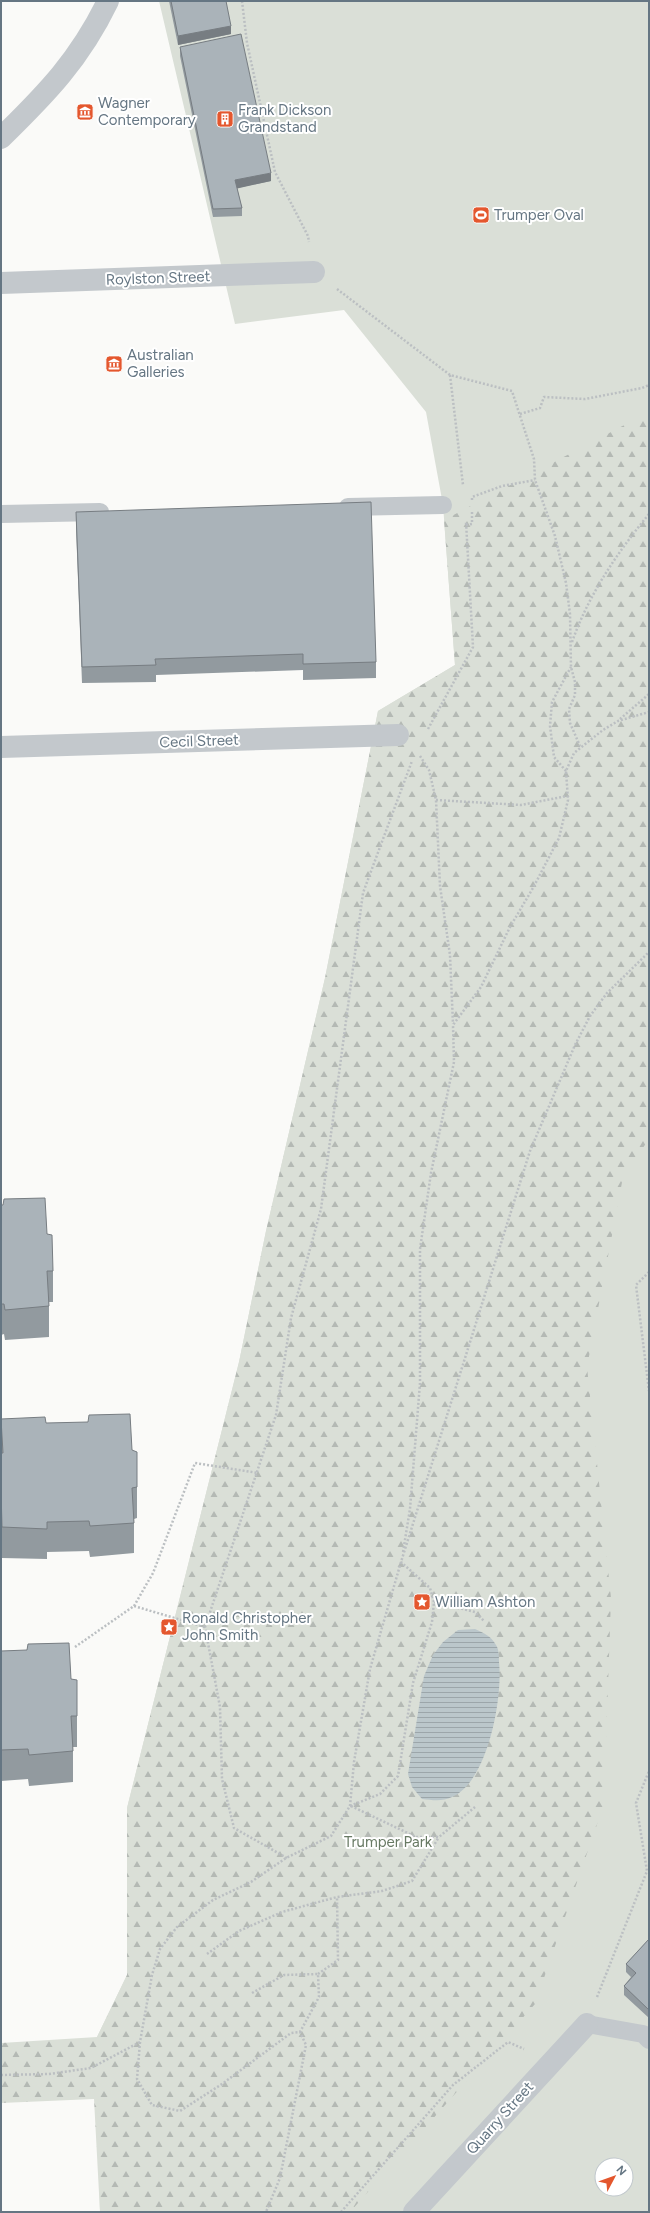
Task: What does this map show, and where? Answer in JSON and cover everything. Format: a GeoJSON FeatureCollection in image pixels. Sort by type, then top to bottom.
{"type":"FeatureCollection","features":[{"type":"Feature","properties":{"kind":"street"},"geometry":{"type":"LineString","coordinates":[[1,138],[39,101],[69,67],[93,31],[108,1]]}},
{"type":"Feature","properties":{"kind":"street","name":"Roylston Street"},"geometry":{"type":"LineString","coordinates":[[1,283],[314,272]]}},
{"type":"Feature","properties":{"kind":"street","name":"Cecil Street"},"geometry":{"type":"LineString","coordinates":[[1,747],[398,735]]}},
{"type":"Feature","properties":{"kind":"street","name":"Quarry Street"},"geometry":{"type":"LineString","coordinates":[[414,2212],[587,2024]]}},
{"type":"Feature","properties":{"kind":"lane"},"geometry":{"type":"LineString","coordinates":[[332,507],[443,505]]}},
{"type":"Feature","properties":{"kind":"lane"},"geometry":{"type":"LineString","coordinates":[[1,514],[119,511]]}},
{"type":"Feature","properties":{"kind":"lane"},"geometry":{"type":"LineString","coordinates":[[587,2024],[643,2034],[649,2040]]}},
{"type":"Feature","properties":{"kind":"path"},"geometry":{"type":"LineString","coordinates":[[242,1],[247,43],[275,172],[308,236],[314,272],[450,374],[512,391],[534,459],[535,480],[555,536],[566,583],[570,614],[571,667],[575,682],[574,695],[569,709],[570,723],[580,746]]}},
{"type":"Feature","properties":{"kind":"path"},"geometry":{"type":"LineString","coordinates":[[450,374],[463,492]]}},
{"type":"Feature","properties":{"kind":"path"},"geometry":{"type":"LineString","coordinates":[[520,414],[540,408],[544,397],[585,399],[642,388],[649,385]]}},
{"type":"Feature","properties":{"kind":"path"},"geometry":{"type":"LineString","coordinates":[[287,1858],[234,1828],[222,1779],[220,1707],[205,1627],[258,1473],[276,1415],[291,1318],[321,1209],[363,892],[417,750],[473,648],[466,525],[472,524],[472,497],[502,486],[535,480]]}},
{"type":"Feature","properties":{"kind":"path"},"geometry":{"type":"LineString","coordinates":[[571,644],[582,612],[623,545],[649,514]]}},
{"type":"Feature","properties":{"kind":"path"},"geometry":{"type":"LineString","coordinates":[[566,771],[554,757],[550,726],[552,702],[571,667]]}},
{"type":"Feature","properties":{"kind":"path"},"geometry":{"type":"LineString","coordinates":[[453,1025],[481,987],[510,927],[533,888],[559,838],[567,796],[566,771],[574,753],[580,746],[618,721],[649,694]]}},
{"type":"Feature","properties":{"kind":"path"},"geometry":{"type":"LineString","coordinates":[[618,721],[649,712]]}},
{"type":"Feature","properties":{"kind":"path"},"geometry":{"type":"LineString","coordinates":[[398,735],[417,750],[429,770],[436,800],[440,886],[450,955],[454,1062],[431,1172],[420,1249],[420,1383],[410,1509],[401,1562]]}},
{"type":"Feature","properties":{"kind":"path"},"geometry":{"type":"LineString","coordinates":[[436,800],[521,805],[567,796]]}},
{"type":"Feature","properties":{"kind":"path"},"geometry":{"type":"LineString","coordinates":[[300,2032],[291,2033],[222,2084],[180,2111],[152,2105],[137,2079],[140,2042],[152,1975],[160,1949],[177,1927],[213,1900],[251,1882],[287,1858],[331,1836],[350,1806],[354,1762],[370,1669],[401,1562],[530,1151],[575,1045],[590,1016],[608,993],[649,952]]}},
{"type":"Feature","properties":{"kind":"path"},"geometry":{"type":"LineString","coordinates":[[649,1272],[636,1285],[649,1389]]}},
{"type":"Feature","properties":{"kind":"path"},"geometry":{"type":"LineString","coordinates":[[75,1647],[134,1606],[154,1573],[195,1463],[258,1473]]}},
{"type":"Feature","properties":{"kind":"path"},"geometry":{"type":"LineString","coordinates":[[350,1806],[380,1794],[398,1776],[413,1684],[432,1622],[434,1602],[430,1588],[401,1562]]}},
{"type":"Feature","properties":{"kind":"path"},"geometry":{"type":"LineString","coordinates":[[434,1602],[476,1612],[484,1622]]}},
{"type":"Feature","properties":{"kind":"path"},"geometry":{"type":"LineString","coordinates":[[134,1606],[205,1627]]}},
{"type":"Feature","properties":{"kind":"path"},"geometry":{"type":"LineString","coordinates":[[587,2024],[648,1871],[636,1803],[649,1770]]}},
{"type":"Feature","properties":{"kind":"path"},"geometry":{"type":"LineString","coordinates":[[350,1806],[416,1837],[439,1837]]}},
{"type":"Feature","properties":{"kind":"path"},"geometry":{"type":"LineString","coordinates":[[207,1954],[239,1931],[282,1912],[337,1897],[382,1891],[412,1881],[439,1837],[475,1807]]}},
{"type":"Feature","properties":{"kind":"path"},"geometry":{"type":"LineString","coordinates":[[252,1993],[284,1975],[318,1974],[338,1960],[337,1897]]}},
{"type":"Feature","properties":{"kind":"path"},"geometry":{"type":"LineString","coordinates":[[300,2032],[319,1997],[318,1974]]}},
{"type":"Feature","properties":{"kind":"path"},"geometry":{"type":"LineString","coordinates":[[266,2212],[280,2178],[305,2052],[306,2044],[300,2032]]}},
{"type":"Feature","properties":{"kind":"path"},"geometry":{"type":"LineString","coordinates":[[1,2075],[49,2074],[91,2068],[140,2042]]}},
{"type":"Feature","properties":{"kind":"path"},"geometry":{"type":"LineString","coordinates":[[340,2212],[453,2085],[508,2042],[552,2062]]}},
{"type":"Feature","properties":{"kind":"green space","name":"Trumper Park"},"geometry":{"type":"Polygon","coordinates":[[[159,1],[649,1],[649,2212],[100,2212],[97,2037],[127,1975],[127,1808],[239,1362],[266,1231],[325,978],[378,711],[455,665],[443,505],[426,412],[344,310],[235,324],[159,1]]]}},
{"type":"Feature","properties":{"kind":"green space","name":"Trumper Park"},"geometry":{"type":"Polygon","coordinates":[[[649,412],[649,1139],[623,1177],[587,1367],[611,1598],[604,1804],[535,2004],[350,2212],[100,2212],[94,2099],[1,2103],[1,2043],[97,2037],[127,1975],[127,1808],[239,1362],[266,1231],[325,978],[378,711],[455,665],[444,520],[649,412]]]}},
{"type":"Feature","properties":{"kind":"shaded area"},"geometry":{"type":"Polygon","coordinates":[[[475,1629],[492,1639],[499,1653],[500,1677],[498,1696],[495,1716],[484,1757],[475,1774],[465,1788],[452,1797],[444,1800],[422,1799],[412,1787],[408,1774],[424,1676],[433,1655],[443,1642],[458,1630],[475,1629]]]}},
{"type":"Feature","properties":{"kind":"building"},"geometry":{"type":"Polygon","coordinates":[[[171,1],[226,1],[231,26],[178,36],[171,1]]]}},
{"type":"Feature","properties":{"kind":"building","name":"Frank Dickson Grandstand"},"geometry":{"type":"Polygon","coordinates":[[[241,34],[271,173],[235,180],[242,208],[213,209],[180,47],[241,34]]]}},
{"type":"Feature","properties":{"kind":"building"},"geometry":{"type":"Polygon","coordinates":[[[371,502],[376,662],[303,664],[303,654],[155,659],[156,665],[82,667],[76,512],[371,502]]]}},
{"type":"Feature","properties":{"kind":"building"},"geometry":{"type":"Polygon","coordinates":[[[45,1198],[47,1234],[52,1235],[53,1271],[47,1271],[49,1306],[5,1310],[4,1304],[1,1304],[1,1205],[3,1205],[4,1199],[45,1198]]]}},
{"type":"Feature","properties":{"kind":"building"},"geometry":{"type":"Polygon","coordinates":[[[130,1414],[132,1450],[137,1452],[137,1487],[132,1488],[134,1523],[90,1526],[89,1521],[47,1522],[47,1529],[2,1527],[1,1453],[3,1453],[1,1419],[45,1417],[46,1423],[88,1422],[89,1415],[130,1414]]]}},
{"type":"Feature","properties":{"kind":"building"},"geometry":{"type":"Polygon","coordinates":[[[69,1643],[71,1679],[77,1680],[77,1716],[71,1716],[73,1751],[29,1755],[28,1749],[1,1750],[1,1651],[27,1650],[28,1644],[69,1643]]]}},
{"type":"Feature","properties":{"kind":"building"},"geometry":{"type":"Polygon","coordinates":[[[649,1939],[649,2010],[624,1986],[636,1973],[626,1964],[649,1939]]]}},
{"type":"Feature","properties":{"kind":"place","name":"Wagner Contemporary"},"geometry":{"type":"Point","coordinates":[85,112]}},
{"type":"Feature","properties":{"kind":"place","name":"Frank Dickson Grandstand"},"geometry":{"type":"Point","coordinates":[225,119]}},
{"type":"Feature","properties":{"kind":"place","name":"Trumper Oval"},"geometry":{"type":"Point","coordinates":[481,215]}},
{"type":"Feature","properties":{"kind":"place","name":"Australian Galleries"},"geometry":{"type":"Point","coordinates":[114,364]}},
{"type":"Feature","properties":{"kind":"place","name":"William Ashton"},"geometry":{"type":"Point","coordinates":[422,1602]}},
{"type":"Feature","properties":{"kind":"place","name":"Ronald Christopher John Smith"},"geometry":{"type":"Point","coordinates":[169,1627]}}]}
